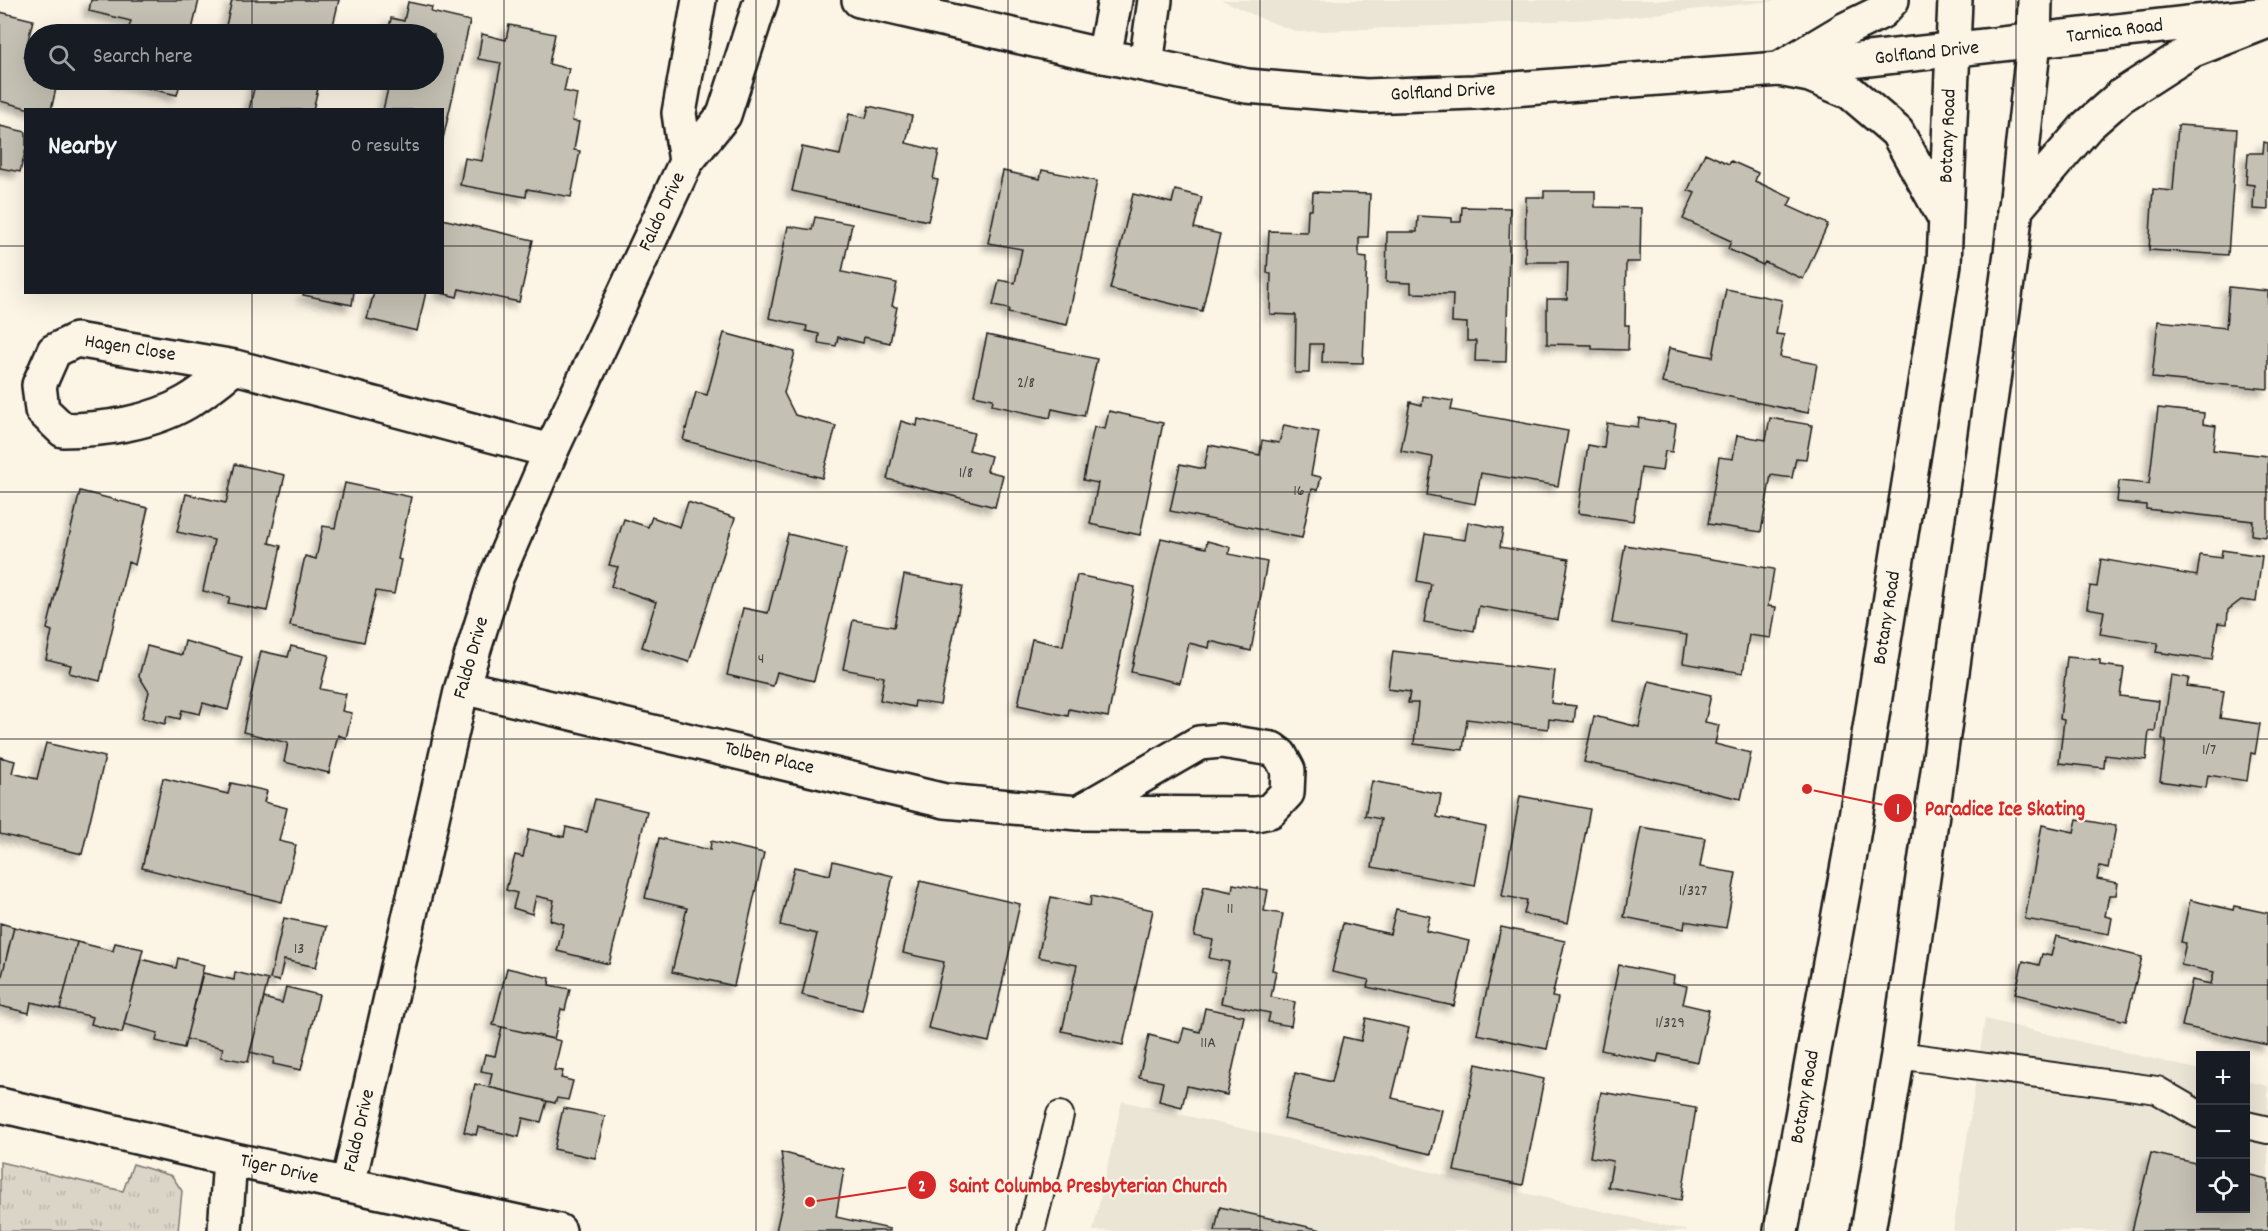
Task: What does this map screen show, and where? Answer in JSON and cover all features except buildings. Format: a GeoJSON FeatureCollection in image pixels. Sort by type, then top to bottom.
{"type":"FeatureCollection","features":[{"type":"Feature","properties":{"kind":"street","name":"Faldo Drive"},"geometry":{"type":"LineString","coordinates":[[686,162],[679,113],[699,0]]}},
{"type":"Feature","properties":{"kind":"street","name":"Faldo Drive"},"geometry":{"type":"LineString","coordinates":[[348,1185],[462,687],[496,578],[551,451],[686,162],[724,115],[761,0]]}},
{"type":"Feature","properties":{"kind":"street","name":"Golfland Drive"},"geometry":{"type":"LineString","coordinates":[[859,0],[1247,86],[1366,96],[1474,92],[1779,69],[2034,41]]}},
{"type":"Feature","properties":{"kind":"street"},"geometry":{"type":"LineString","coordinates":[[1104,56],[1114,0]]}},
{"type":"Feature","properties":{"kind":"street"},"geometry":{"type":"LineString","coordinates":[[1146,64],[1155,0]]}},
{"type":"Feature","properties":{"kind":"street"},"geometry":{"type":"LineString","coordinates":[[1779,69],[1846,29],[1881,12],[1892,0]]}},
{"type":"Feature","properties":{"kind":"street","name":"Botany Road"},"geometry":{"type":"LineString","coordinates":[[1781,1231],[1852,842],[1944,264],[1955,0]]}},
{"type":"Feature","properties":{"kind":"street"},"geometry":{"type":"LineString","coordinates":[[1868,1231],[1898,1055],[2011,253],[2034,41],[2035,0]]}},
{"type":"Feature","properties":{"kind":"street","name":"Tarnica Road"},"geometry":{"type":"LineString","coordinates":[[2034,41],[2268,14]]}},
{"type":"Feature","properties":{"kind":"street"},"geometry":{"type":"LineString","coordinates":[[2015,210],[2087,126],[2121,96],[2191,51],[2268,21]]}},
{"type":"Feature","properties":{"kind":"street"},"geometry":{"type":"LineString","coordinates":[[1779,69],[1810,75],[1850,92],[1897,132],[1946,219]]}},
{"type":"Feature","properties":{"kind":"street","name":"Hagen Close"},"geometry":{"type":"LineString","coordinates":[[236,367],[187,402],[153,418],[87,430],[63,430],[42,410],[39,385],[54,351],[76,340],[236,367],[551,451]]}},
{"type":"Feature","properties":{"kind":"street","name":"Tolben Place"},"geometry":{"type":"LineString","coordinates":[[462,687],[945,801],[1078,813],[1256,814],[1269,811],[1287,793],[1288,770],[1280,755],[1272,749],[1221,741],[1199,743],[1078,813]]}},
{"type":"Feature","properties":{"kind":"street","name":"Tiger Drive"},"geometry":{"type":"LineString","coordinates":[[0,1105],[230,1159],[559,1231]]}},
{"type":"Feature","properties":{"kind":"street"},"geometry":{"type":"LineString","coordinates":[[225,1231],[230,1159]]}},
{"type":"Feature","properties":{"kind":"lane"},"geometry":{"type":"LineString","coordinates":[[1898,1055],[2157,1090],[2196,1112]]}},
{"type":"Feature","properties":{"kind":"lane"},"geometry":{"type":"LineString","coordinates":[[1031,1231],[1060,1115]]}},
{"type":"Feature","properties":{"kind":"lane"},"geometry":{"type":"LineString","coordinates":[[2250,1126],[2268,1131]]}},
{"type":"Feature","properties":{"kind":"shaded area"},"geometry":{"type":"Polygon","coordinates":[[[1222,0],[1782,0],[1618,18],[1298,32],[1260,18],[1222,0]]]}},
{"type":"Feature","properties":{"kind":"shaded area"},"geometry":{"type":"Polygon","coordinates":[[[1985,1019],[2196,1069],[2196,1213],[2250,1213],[2250,1082],[2268,1086],[2268,1231],[1953,1231],[1985,1019]]]}},
{"type":"Feature","properties":{"kind":"shaded area"},"geometry":{"type":"Polygon","coordinates":[[[1122,1101],[1689,1231],[1093,1231],[1122,1101]]]}},
{"type":"Feature","properties":{"kind":"green space"},"geometry":{"type":"Polygon","coordinates":[[[0,1162],[123,1191],[133,1164],[172,1176],[182,1191],[178,1231],[0,1231],[0,1162]]]}},
{"type":"Feature","properties":{"kind":"place","name":"Paradice Ice Skating"},"geometry":{"type":"Point","coordinates":[1807,789]}},
{"type":"Feature","properties":{"kind":"place","name":"Saint Columba Presbyterian Church"},"geometry":{"type":"Point","coordinates":[810,1202]}}]}
